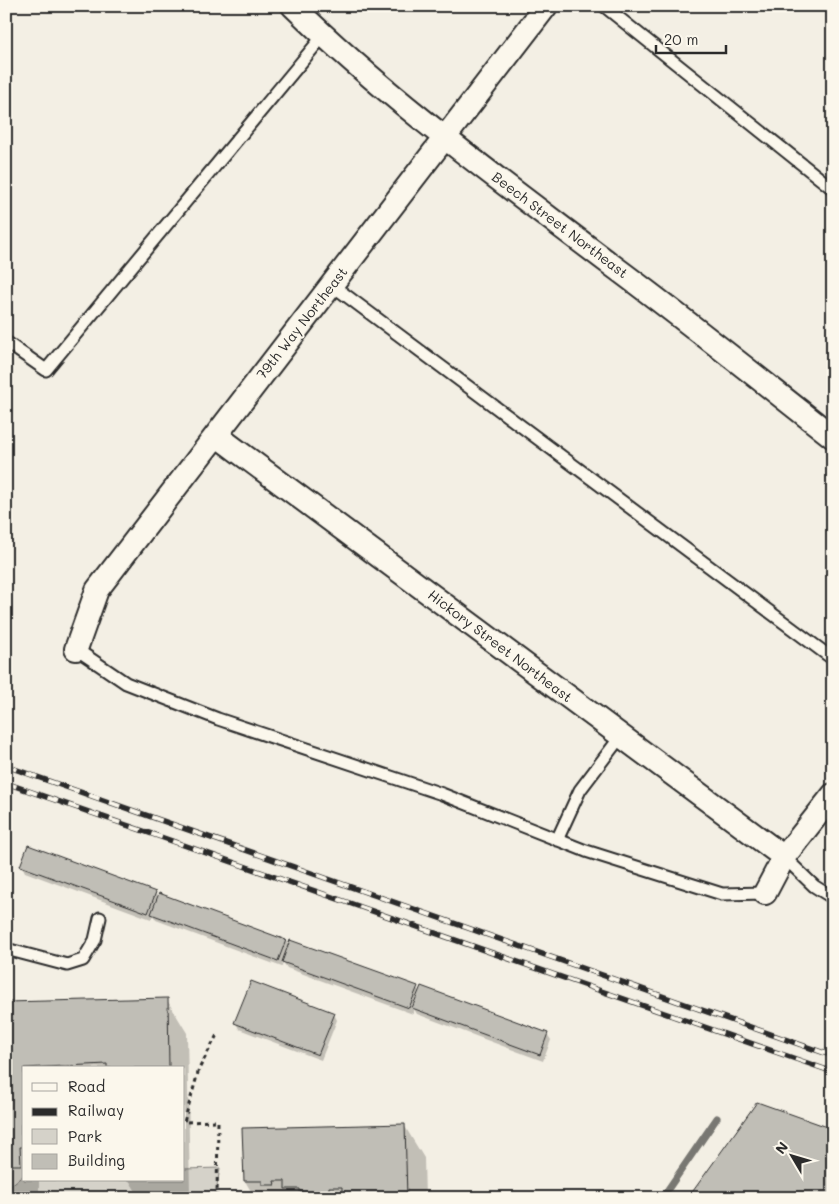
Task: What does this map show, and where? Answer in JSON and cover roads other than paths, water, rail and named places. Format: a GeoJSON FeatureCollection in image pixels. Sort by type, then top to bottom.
{"type":"FeatureCollection","features":[{"type":"Feature","properties":{"kind":"street","name":"Beech Street Northeast"},"geometry":{"type":"LineString","coordinates":[[293,6],[323,36],[444,138],[660,300],[833,437]]}},
{"type":"Feature","properties":{"kind":"street","name":"79th Way Northeast"},"geometry":{"type":"LineString","coordinates":[[76,649],[97,590],[546,6]]}},
{"type":"Feature","properties":{"kind":"street","name":"Hickory Street Northeast"},"geometry":{"type":"LineString","coordinates":[[216,435],[784,857]]}},
{"type":"Feature","properties":{"kind":"street"},"geometry":{"type":"LineString","coordinates":[[764,893],[784,857],[833,795]]}},
{"type":"Feature","properties":{"kind":"lane"},"geometry":{"type":"LineString","coordinates":[[604,6],[833,189]]}},
{"type":"Feature","properties":{"kind":"lane"},"geometry":{"type":"LineString","coordinates":[[6,342],[46,370],[323,36]]}},
{"type":"Feature","properties":{"kind":"lane"},"geometry":{"type":"LineString","coordinates":[[332,285],[833,659]]}},
{"type":"Feature","properties":{"kind":"lane"},"geometry":{"type":"LineString","coordinates":[[76,649],[126,683],[218,719],[442,794],[586,851],[722,894],[764,893]]}},
{"type":"Feature","properties":{"kind":"lane"},"geometry":{"type":"LineString","coordinates":[[557,840],[580,790],[621,736]]}},
{"type":"Feature","properties":{"kind":"lane"},"geometry":{"type":"LineString","coordinates":[[784,857],[814,886],[833,898]]}},
{"type":"Feature","properties":{"kind":"lane"},"geometry":{"type":"LineString","coordinates":[[6,949],[67,965],[83,960],[95,940],[100,918]]}},
{"type":"Feature","properties":{"kind":"waterway"},"geometry":{"type":"LineString","coordinates":[[662,1198],[717,1118]]}},
{"type":"Feature","properties":{"kind":"railway"},"geometry":{"type":"LineString","coordinates":[[6,766],[833,1056]]}},
{"type":"Feature","properties":{"kind":"railway"},"geometry":{"type":"LineString","coordinates":[[6,783],[833,1072]]}}]}
